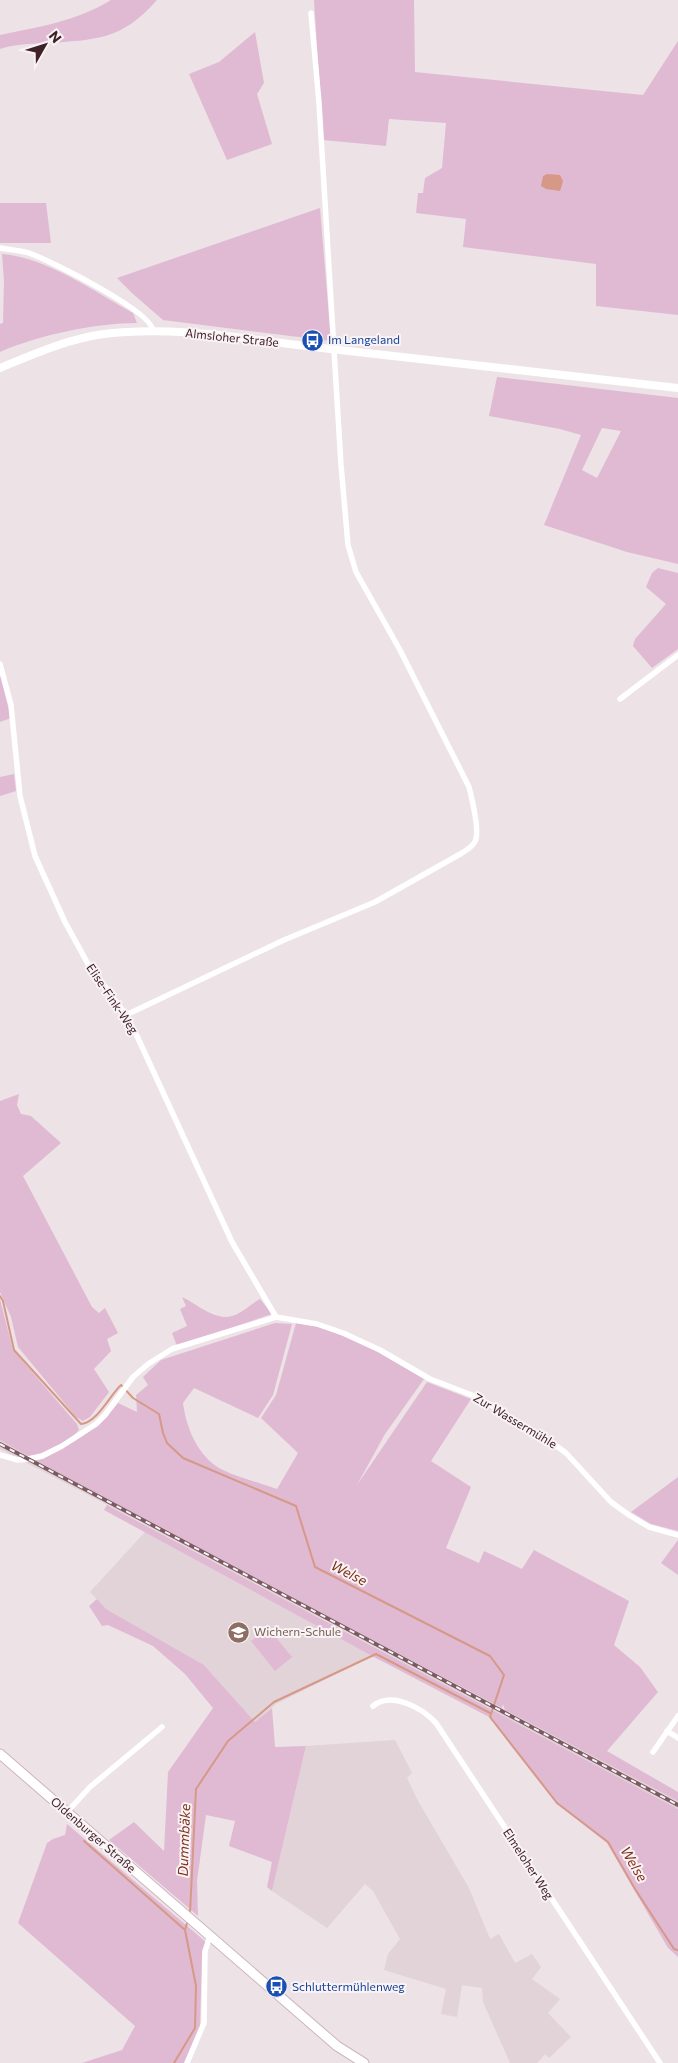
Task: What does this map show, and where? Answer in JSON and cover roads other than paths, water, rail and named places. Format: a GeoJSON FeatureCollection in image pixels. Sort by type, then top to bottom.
{"type":"FeatureCollection","features":[{"type":"Feature","properties":{"kind":"main road","name":"Oldenburger Straße"},"geometry":{"type":"LineString","coordinates":[[0,1754],[337,2046],[364,2063]]}},
{"type":"Feature","properties":{"kind":"street"},"geometry":{"type":"LineString","coordinates":[[126,1015],[284,940],[375,902],[462,854],[476,839],[474,807],[469,787],[400,650],[356,572],[348,545],[341,465],[319,103],[311,13]]}},
{"type":"Feature","properties":{"kind":"street"},"geometry":{"type":"LineString","coordinates":[[0,248],[32,254],[132,306],[144,316],[153,327],[153,331]]}},
{"type":"Feature","properties":{"kind":"street","name":"Almsloher Straße"},"geometry":{"type":"LineString","coordinates":[[0,368],[41,350],[81,339],[103,334],[153,331],[335,349],[678,388]]}},
{"type":"Feature","properties":{"kind":"street"},"geometry":{"type":"LineString","coordinates":[[620,699],[678,655]]}},
{"type":"Feature","properties":{"kind":"street","name":"Elise-Fink-Weg"},"geometry":{"type":"LineString","coordinates":[[0,664],[11,705],[20,796],[35,856],[65,922],[88,964],[126,1015],[232,1242],[276,1317]]}},
{"type":"Feature","properties":{"kind":"street"},"geometry":{"type":"LineString","coordinates":[[0,1455],[18,1460],[28,1459],[42,1456],[62,1446],[96,1424],[105,1415],[133,1377],[148,1364],[172,1349],[276,1317]]}},
{"type":"Feature","properties":{"kind":"street","name":"Zur Wassermühle"},"geometry":{"type":"LineString","coordinates":[[276,1317],[317,1324],[343,1333],[380,1350],[430,1379],[477,1397],[566,1453],[611,1502],[629,1515],[649,1527],[678,1535]]}},
{"type":"Feature","properties":{"kind":"street","name":"Elmeloher Weg"},"geometry":{"type":"LineString","coordinates":[[373,1706],[382,1700],[399,1701],[420,1710],[436,1723],[660,2063]]}},
{"type":"Feature","properties":{"kind":"street"},"geometry":{"type":"LineString","coordinates":[[653,1752],[678,1716]]}},
{"type":"Feature","properties":{"kind":"street"},"geometry":{"type":"LineString","coordinates":[[67,1812],[90,1787],[162,1727]]}},
{"type":"Feature","properties":{"kind":"street"},"geometry":{"type":"LineString","coordinates":[[667,1731],[678,1738]]}},
{"type":"Feature","properties":{"kind":"street"},"geometry":{"type":"LineString","coordinates":[[187,2063],[204,2023],[205,1952],[210,1936]]}},
{"type":"Feature","properties":{"kind":"waterway","name":"Welse"},"geometry":{"type":"LineString","coordinates":[[0,1296],[3,1301],[14,1350],[81,1424],[98,1414],[121,1385],[133,1398],[159,1414],[167,1443],[183,1458],[296,1506],[315,1567],[490,1656],[504,1675],[490,1717],[557,1803],[608,1842],[635,1889],[674,1949],[678,1950]]}},
{"type":"Feature","properties":{"kind":"waterway","name":"Dummbäke"},"geometry":{"type":"LineString","coordinates":[[190,1913],[196,1789],[228,1741],[274,1702],[376,1654],[490,1713]]}},
{"type":"Feature","properties":{"kind":"waterway"},"geometry":{"type":"LineString","coordinates":[[84,1841],[185,1930]]}},
{"type":"Feature","properties":{"kind":"waterway","name":"Dummbäke"},"geometry":{"type":"LineString","coordinates":[[174,2063],[195,2028],[196,1986],[185,1930],[188,1920]]}},
{"type":"Feature","properties":{"kind":"railway"},"geometry":{"type":"LineString","coordinates":[[0,1444],[678,1805]]}},
{"type":"Feature","properties":{"kind":"place","name":"Im Langeland"},"geometry":{"type":"Point","coordinates":[312,340]}},
{"type":"Feature","properties":{"kind":"place","name":"Wichern-Schule"},"geometry":{"type":"Point","coordinates":[238,1632]}},
{"type":"Feature","properties":{"kind":"place","name":"Schluttermühlenweg"},"geometry":{"type":"Point","coordinates":[276,1987]}}]}
